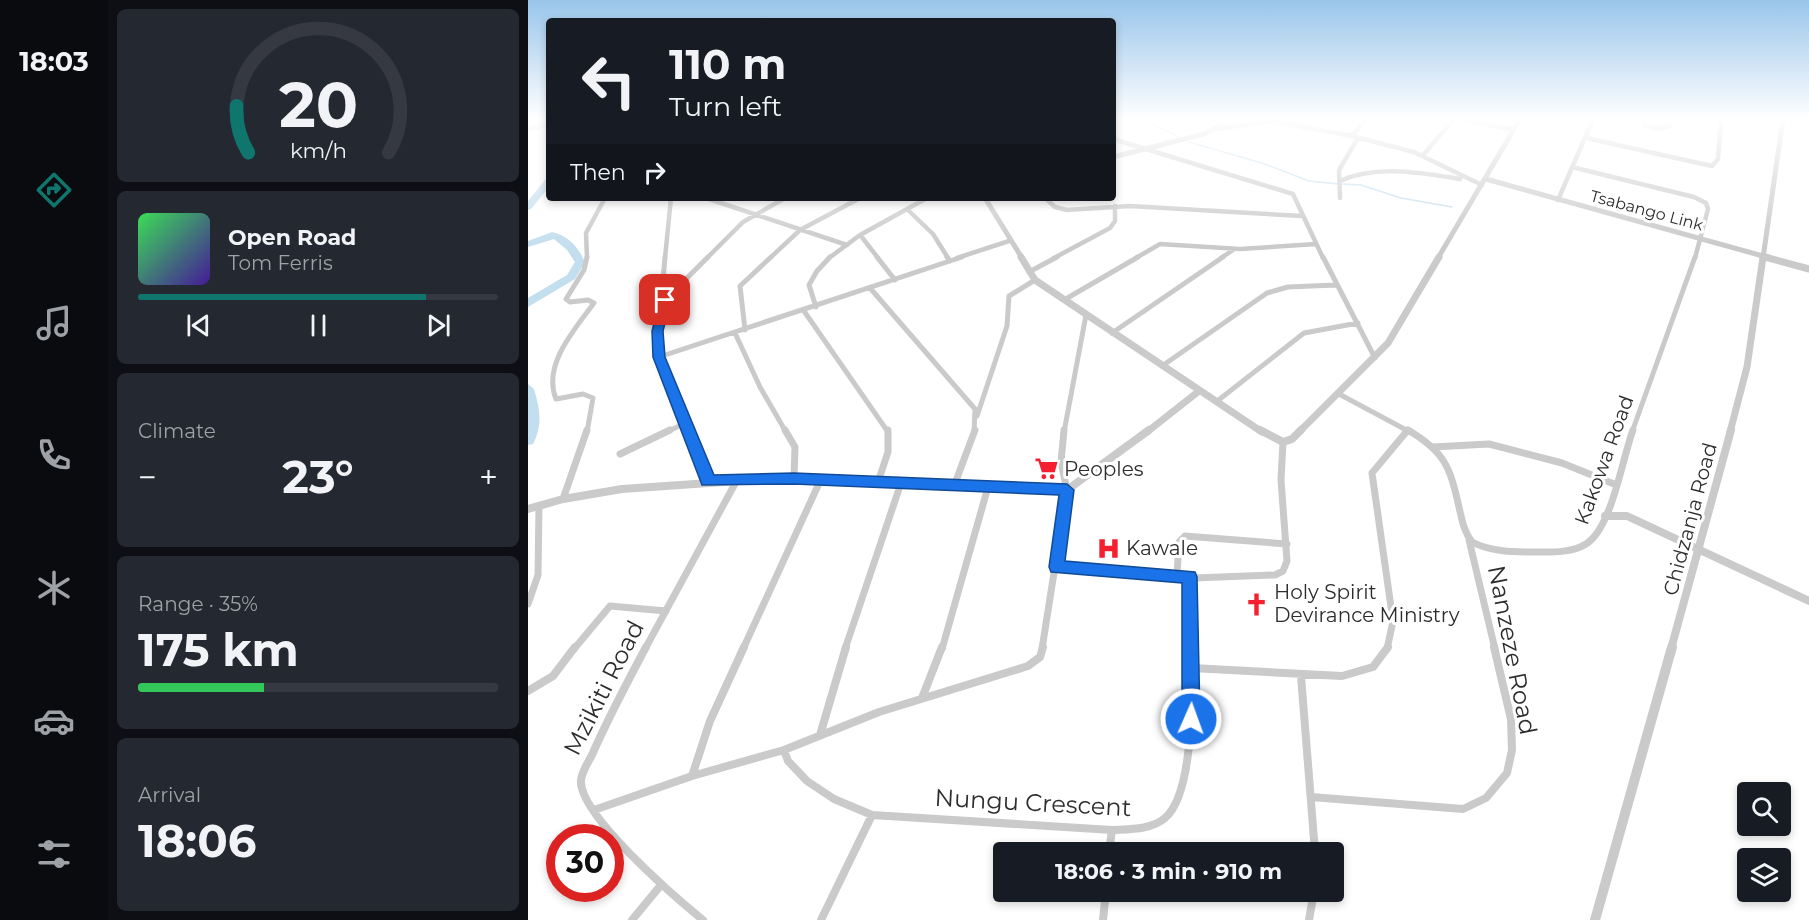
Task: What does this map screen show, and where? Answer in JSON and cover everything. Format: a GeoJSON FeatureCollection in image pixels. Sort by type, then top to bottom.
{"type":"FeatureCollection","features":[{"type":"Feature","properties":{"kind":"street"},"geometry":{"type":"LineString","coordinates":[[1188,162],[1293,194],[1336,285],[1375,358]]}},
{"type":"Feature","properties":{"kind":"street"},"geometry":{"type":"LineString","coordinates":[[1340,198],[1340,167],[1343,162]]}},
{"type":"Feature","properties":{"kind":"street"},"geometry":{"type":"LineString","coordinates":[[1436,162],[1474,182]]}},
{"type":"Feature","properties":{"kind":"street"},"geometry":{"type":"LineString","coordinates":[[987,201],[1009,241],[1035,280],[1198,391],[1270,437],[1283,442],[1292,439],[1388,343],[1496,162]]}},
{"type":"Feature","properties":{"kind":"street"},"geometry":{"type":"LineString","coordinates":[[1558,200],[1574,162]]}},
{"type":"Feature","properties":{"kind":"street"},"geometry":{"type":"LineString","coordinates":[[1685,162],[1712,166],[1715,162]]}},
{"type":"Feature","properties":{"kind":"street","name":"Chidzanja Road"},"geometry":{"type":"LineString","coordinates":[[1595,920],[1699,551],[1748,367],[1778,162]]}},
{"type":"Feature","properties":{"kind":"street","name":"Kakowa Road"},"geometry":{"type":"LineString","coordinates":[[1469,540],[1489,549],[1567,551],[1590,541],[1605,516],[1614,484],[1701,239],[1708,209],[1706,203],[1694,197],[1572,167]]}},
{"type":"Feature","properties":{"kind":"street"},"geometry":{"type":"LineString","coordinates":[[1340,181],[1349,175],[1374,174],[1437,175],[1484,182]]}},
{"type":"Feature","properties":{"kind":"street","name":"Tsabango Link"},"geometry":{"type":"LineString","coordinates":[[1484,182],[1809,269]]}},
{"type":"Feature","properties":{"kind":"street"},"geometry":{"type":"LineString","coordinates":[[563,499],[573,464],[589,431],[593,398],[583,394],[556,399],[551,387],[552,376],[578,323],[594,303],[588,300],[570,302],[566,299],[584,270],[588,253],[586,233],[603,201]]}},
{"type":"Feature","properties":{"kind":"street"},"geometry":{"type":"LineString","coordinates":[[672,201],[663,280],[665,300],[657,331],[659,357],[707,473],[707,481]]}},
{"type":"Feature","properties":{"kind":"street"},"geometry":{"type":"LineString","coordinates":[[719,201],[847,245]]}},
{"type":"Feature","properties":{"kind":"street"},"geometry":{"type":"LineString","coordinates":[[665,300],[738,227],[780,201]]}},
{"type":"Feature","properties":{"kind":"street"},"geometry":{"type":"LineString","coordinates":[[745,330],[739,294],[740,286],[800,230],[854,201]]}},
{"type":"Feature","properties":{"kind":"street"},"geometry":{"type":"LineString","coordinates":[[816,307],[809,291],[811,280],[825,262],[861,236],[922,201]]}},
{"type":"Feature","properties":{"kind":"street"},"geometry":{"type":"LineString","coordinates":[[1049,201],[1061,209],[1115,206],[1302,216]]}},
{"type":"Feature","properties":{"kind":"street"},"geometry":{"type":"LineString","coordinates":[[1029,272],[1110,228],[1115,221],[1115,206]]}},
{"type":"Feature","properties":{"kind":"street"},"geometry":{"type":"LineString","coordinates":[[908,210],[933,234],[951,261]]}},
{"type":"Feature","properties":{"kind":"street"},"geometry":{"type":"LineString","coordinates":[[861,236],[884,262],[895,280]]}},
{"type":"Feature","properties":{"kind":"street"},"geometry":{"type":"LineString","coordinates":[[659,357],[804,311],[1009,241]]}},
{"type":"Feature","properties":{"kind":"street"},"geometry":{"type":"LineString","coordinates":[[1064,300],[1160,244],[1239,249],[1316,244]]}},
{"type":"Feature","properties":{"kind":"street"},"geometry":{"type":"LineString","coordinates":[[1112,333],[1227,253],[1239,249]]}},
{"type":"Feature","properties":{"kind":"street"},"geometry":{"type":"LineString","coordinates":[[954,486],[1007,326],[1010,309],[1009,296],[1035,280]]}},
{"type":"Feature","properties":{"kind":"street"},"geometry":{"type":"LineString","coordinates":[[1162,366],[1267,293],[1288,287],[1336,285]]}},
{"type":"Feature","properties":{"kind":"street"},"geometry":{"type":"LineString","coordinates":[[870,288],[971,403],[977,416]]}},
{"type":"Feature","properties":{"kind":"street"},"geometry":{"type":"LineString","coordinates":[[804,311],[888,430],[888,452],[878,482]]}},
{"type":"Feature","properties":{"kind":"street"},"geometry":{"type":"LineString","coordinates":[[594,810],[692,776],[784,750],[922,698],[1020,669],[1040,657],[1067,490],[1061,462],[1064,432],[1086,315]]}},
{"type":"Feature","properties":{"kind":"street"},"geometry":{"type":"LineString","coordinates":[[1216,402],[1304,333],[1358,323]]}},
{"type":"Feature","properties":{"kind":"street"},"geometry":{"type":"LineString","coordinates":[[735,333],[760,387],[795,447],[794,478]]}},
{"type":"Feature","properties":{"kind":"street"},"geometry":{"type":"LineString","coordinates":[[528,509],[563,499],[622,489],[707,481],[794,478],[1067,490],[1123,451],[1198,391]]}},
{"type":"Feature","properties":{"kind":"street"},"geometry":{"type":"LineString","coordinates":[[1339,394],[1432,447],[1449,467],[1469,540]]}},
{"type":"Feature","properties":{"kind":"street"},"geometry":{"type":"LineString","coordinates":[[620,454],[685,423]]}},
{"type":"Feature","properties":{"kind":"street"},"geometry":{"type":"LineString","coordinates":[[1192,668],[1301,676],[1342,676],[1364,674],[1378,664],[1390,644],[1392,608],[1371,479],[1374,469],[1407,431]]}},
{"type":"Feature","properties":{"kind":"street"},"geometry":{"type":"LineString","coordinates":[[1056,567],[1189,577],[1275,575],[1286,566],[1287,544],[1281,480],[1283,442]]}},
{"type":"Feature","properties":{"kind":"street"},"geometry":{"type":"LineString","coordinates":[[1432,447],[1489,444],[1553,460],[1614,484]]}},
{"type":"Feature","properties":{"kind":"street"},"geometry":{"type":"LineString","coordinates":[[692,776],[702,740],[821,479]]}},
{"type":"Feature","properties":{"kind":"street","name":"Mzikiti Road"},"geometry":{"type":"LineString","coordinates":[[703,920],[661,885],[623,846],[580,789],[585,768],[609,715],[737,480]]}},
{"type":"Feature","properties":{"kind":"street"},"geometry":{"type":"LineString","coordinates":[[820,735],[834,682],[901,483]]}},
{"type":"Feature","properties":{"kind":"street"},"geometry":{"type":"LineString","coordinates":[[922,698],[945,641],[988,487]]}},
{"type":"Feature","properties":{"kind":"street"},"geometry":{"type":"LineString","coordinates":[[528,604],[538,575],[539,506]]}},
{"type":"Feature","properties":{"kind":"street"},"geometry":{"type":"LineString","coordinates":[[1605,516],[1611,514],[1627,516],[1809,602]]}},
{"type":"Feature","properties":{"kind":"street"},"geometry":{"type":"LineString","coordinates":[[1177,575],[1179,542],[1185,536],[1287,544]]}},
{"type":"Feature","properties":{"kind":"street","name":"Nanzeze Road"},"geometry":{"type":"LineString","coordinates":[[1311,797],[1463,809],[1486,798],[1507,773],[1512,750],[1511,719],[1469,540]]}},
{"type":"Feature","properties":{"kind":"street","name":"Nungu Crescent"},"geometry":{"type":"LineString","coordinates":[[784,750],[786,759],[800,774],[849,808],[872,815],[1112,830],[1147,827],[1160,822],[1176,803],[1186,762],[1192,705],[1189,577]]}},
{"type":"Feature","properties":{"kind":"street"},"geometry":{"type":"LineString","coordinates":[[528,691],[553,676],[606,608],[610,606],[666,611]]}},
{"type":"Feature","properties":{"kind":"street"},"geometry":{"type":"LineString","coordinates":[[1301,676],[1313,842]]}},
{"type":"Feature","properties":{"kind":"street"},"geometry":{"type":"LineString","coordinates":[[821,920],[872,815]]}},
{"type":"Feature","properties":{"kind":"street"},"geometry":{"type":"LineString","coordinates":[[1111,842],[1112,830]]}},
{"type":"Feature","properties":{"kind":"street"},"geometry":{"type":"LineString","coordinates":[[632,920],[661,885]]}},
{"type":"Feature","properties":{"kind":"street"},"geometry":{"type":"LineString","coordinates":[[1103,920],[1105,902]]}},
{"type":"Feature","properties":{"kind":"street"},"geometry":{"type":"LineString","coordinates":[[1309,920],[1312,902]]}},
{"type":"Feature","properties":{"kind":"waterway"},"geometry":{"type":"LineString","coordinates":[[1258,162],[1309,181],[1338,184]]}},
{"type":"Feature","properties":{"kind":"waterway"},"geometry":{"type":"LineString","coordinates":[[1342,184],[1361,185],[1401,198],[1452,207]]}},
{"type":"Feature","properties":{"kind":"waterway"},"geometry":{"type":"LineString","coordinates":[[528,207],[546,185]]}},
{"type":"Feature","properties":{"kind":"waterway"},"geometry":{"type":"LineString","coordinates":[[528,244],[547,236],[557,236],[571,248],[580,262],[571,277],[528,303]]}},
{"type":"Feature","properties":{"kind":"waterway"},"geometry":{"type":"LineString","coordinates":[[528,389],[534,422],[528,440]]}},
{"type":"Feature","properties":{"kind":"place","name":"Peoples"},"geometry":{"type":"Point","coordinates":[1046,469]}},
{"type":"Feature","properties":{"kind":"place","name":"Kawale"},"geometry":{"type":"Point","coordinates":[1108,548]}},
{"type":"Feature","properties":{"kind":"place","name":"Holy Spirit Devirance Ministry"},"geometry":{"type":"Point","coordinates":[1256,604]}},
{"type":"Feature","properties":{"kind":"route"},"geometry":{"type":"LineString","coordinates":[[665,300],[657,331],[659,357],[707,473],[707,481],[794,478],[1048,491],[1067,490],[1056,567],[1189,577],[1191,719]]}}]}
